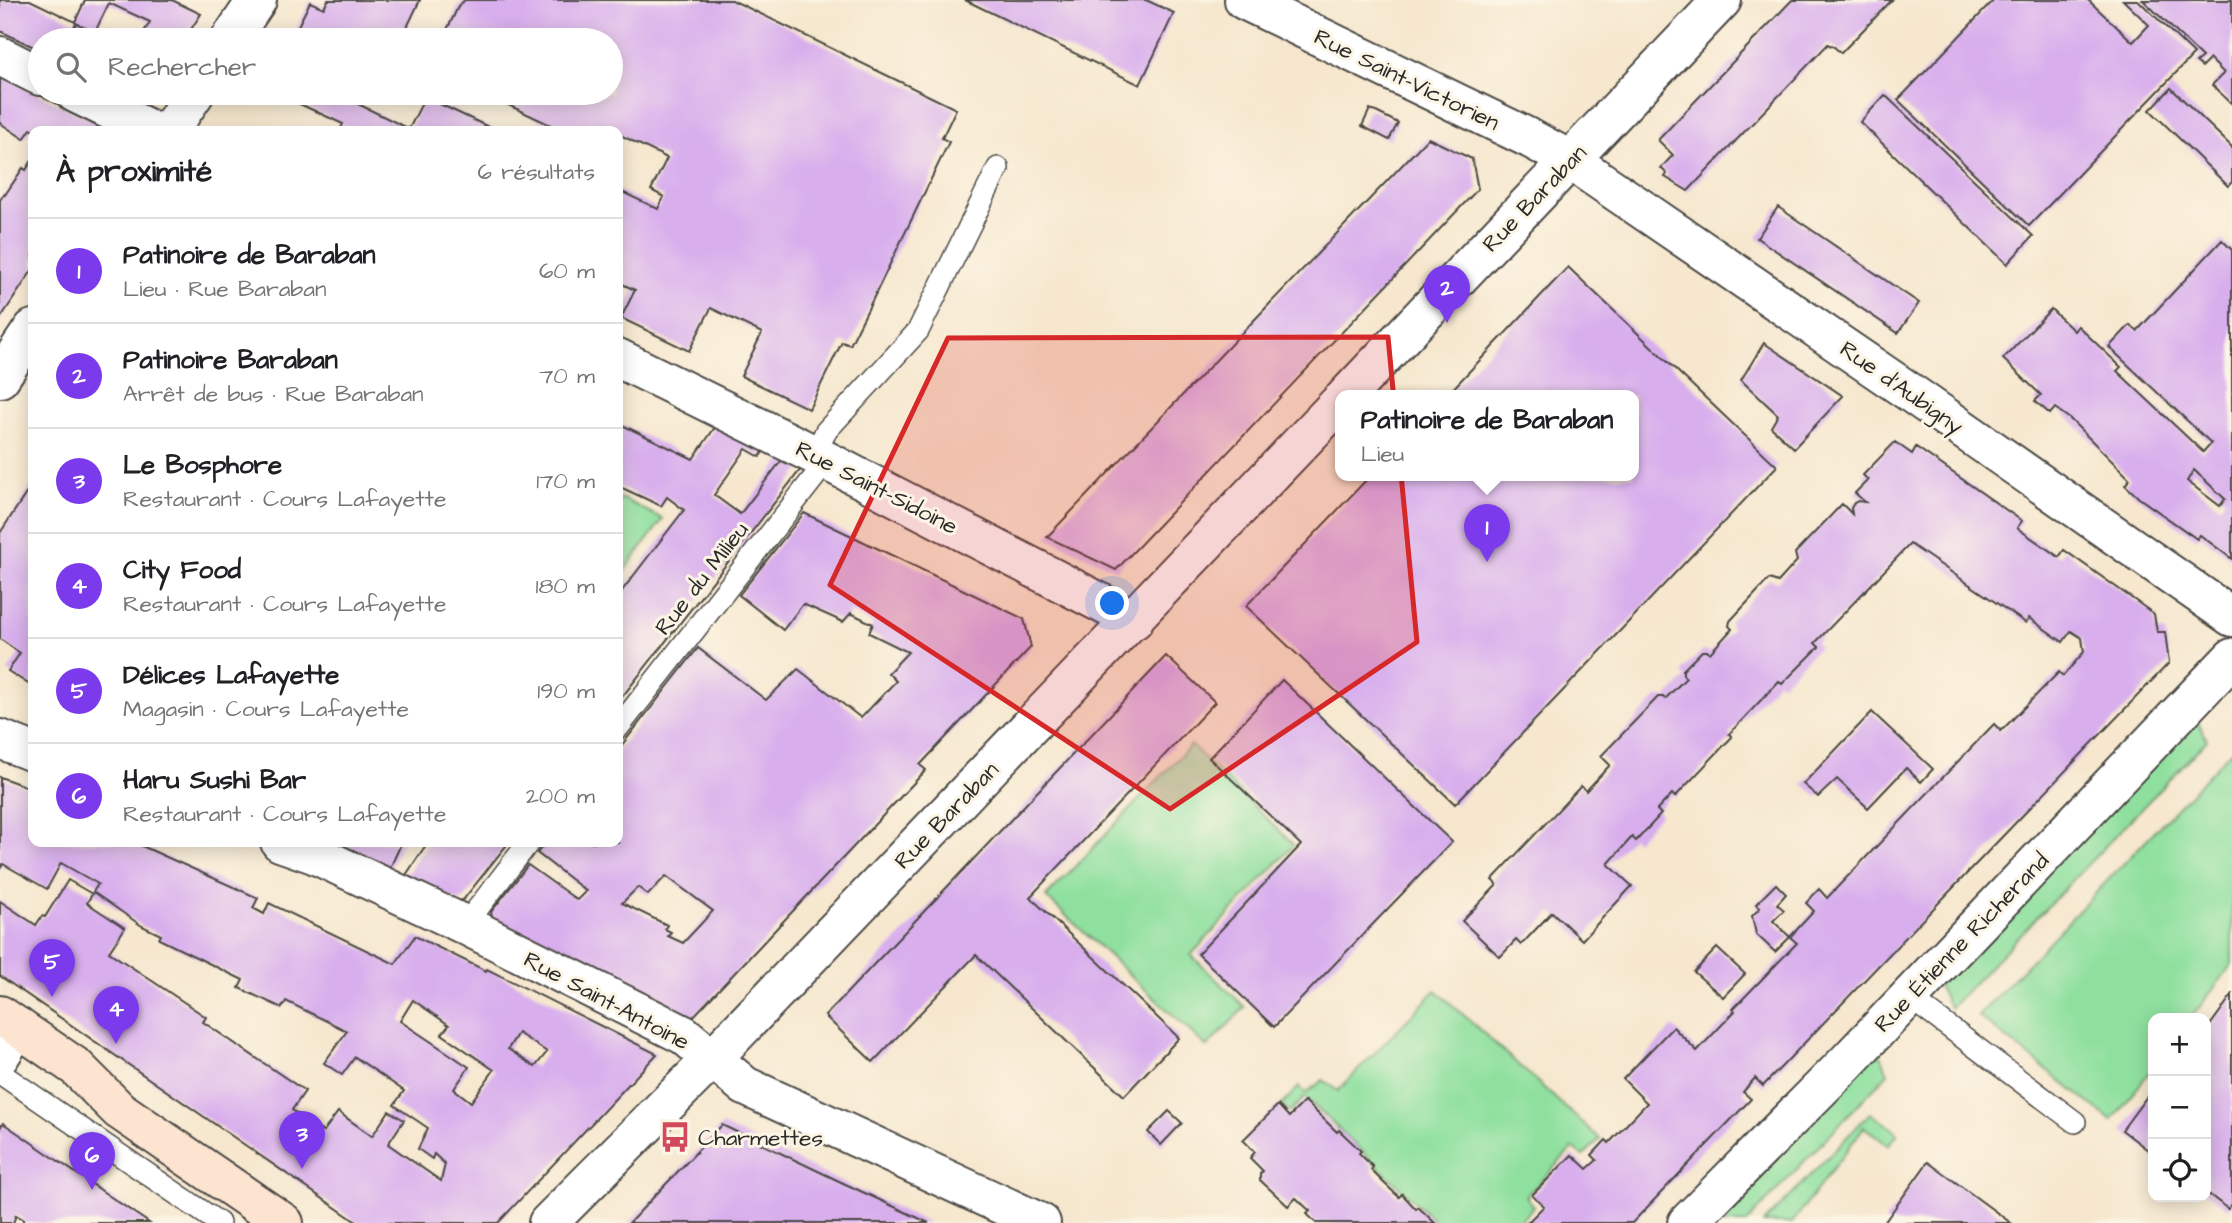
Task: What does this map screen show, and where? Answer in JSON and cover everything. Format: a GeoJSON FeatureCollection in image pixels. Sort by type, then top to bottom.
{"type":"FeatureCollection","features":[{"type":"Feature","properties":{"kind":"main road"},"geometry":{"type":"LineString","coordinates":[[6,1033],[76,1067],[119,1110],[284,1223]]}},
{"type":"Feature","properties":{"kind":"street"},"geometry":{"type":"LineString","coordinates":[[238,28],[257,0]]}},
{"type":"Feature","properties":{"kind":"street","name":"Rue Saint-Victorien"},"geometry":{"type":"LineString","coordinates":[[1244,0],[1570,160]]}},
{"type":"Feature","properties":{"kind":"street","name":"Rue Baraban"},"geometry":{"type":"LineString","coordinates":[[1352,390],[1722,0]]}},
{"type":"Feature","properties":{"kind":"street"},"geometry":{"type":"LineString","coordinates":[[0,56],[28,70]]}},
{"type":"Feature","properties":{"kind":"street"},"geometry":{"type":"LineString","coordinates":[[100,105],[143,126]]}},
{"type":"Feature","properties":{"kind":"street"},"geometry":{"type":"LineString","coordinates":[[172,126],[187,105]]}},
{"type":"Feature","properties":{"kind":"street","name":"Rue d'Aubigny"},"geometry":{"type":"LineString","coordinates":[[1570,160],[2232,617]]}},
{"type":"Feature","properties":{"kind":"street"},"geometry":{"type":"LineString","coordinates":[[0,378],[28,336]]}},
{"type":"Feature","properties":{"kind":"street","name":"Rue Saint-Sidoine"},"geometry":{"type":"LineString","coordinates":[[623,360],[821,458],[1134,620]]}},
{"type":"Feature","properties":{"kind":"street","name":"Rue Baraban"},"geometry":{"type":"LineString","coordinates":[[548,1223],[712,1060],[1335,407]]}},
{"type":"Feature","properties":{"kind":"street","name":"Rue Étienne Richerand"},"geometry":{"type":"LineString","coordinates":[[1687,1223],[1909,997],[2232,658]]}},
{"type":"Feature","properties":{"kind":"street"},"geometry":{"type":"LineString","coordinates":[[0,739],[28,750]]}},
{"type":"Feature","properties":{"kind":"street","name":"Rue Saint-Antoine"},"geometry":{"type":"LineString","coordinates":[[294,847],[465,925],[684,1035],[745,1086],[1041,1223]]}},
{"type":"Feature","properties":{"kind":"lane","name":"Rue du Milieu"},"geometry":{"type":"LineString","coordinates":[[623,721],[821,458],[826,431],[918,331],[998,168]]}},
{"type":"Feature","properties":{"kind":"lane"},"geometry":{"type":"LineString","coordinates":[[465,925],[525,847]]}},
{"type":"Feature","properties":{"kind":"lane"},"geometry":{"type":"LineString","coordinates":[[1909,997],[2075,1122]]}},
{"type":"Feature","properties":{"kind":"lane"},"geometry":{"type":"LineString","coordinates":[[0,1073],[219,1223]]}},
{"type":"Feature","properties":{"kind":"highlighted area"},"geometry":{"type":"Polygon","coordinates":[[[1388,337],[1417,642],[1170,809],[830,585],[948,338],[1388,337]]]}},
{"type":"Feature","properties":{"kind":"green space"},"geometry":{"type":"Polygon","coordinates":[[[623,499],[663,519],[623,572],[623,499]]]}},
{"type":"Feature","properties":{"kind":"green space"},"geometry":{"type":"Polygon","coordinates":[[[2195,715],[2207,740],[1950,1008],[1938,986],[2195,715]]]}},
{"type":"Feature","properties":{"kind":"green space"},"geometry":{"type":"Polygon","coordinates":[[[1191,745],[1294,845],[1191,955],[1245,1007],[1207,1047],[1046,897],[1191,745]]]}},
{"type":"Feature","properties":{"kind":"green space"},"geometry":{"type":"Polygon","coordinates":[[[2232,750],[2232,965],[2195,1013],[2148,1013],[2148,1074],[2112,1121],[1978,1016],[2232,750]]]}},
{"type":"Feature","properties":{"kind":"green space"},"geometry":{"type":"Polygon","coordinates":[[[1436,990],[1600,1139],[1583,1156],[1573,1148],[1526,1196],[1534,1206],[1518,1223],[1437,1223],[1305,1097],[1290,1112],[1282,1104],[1299,1087],[1306,1093],[1323,1080],[1338,1091],[1436,990]]]}},
{"type":"Feature","properties":{"kind":"green space"},"geometry":{"type":"Polygon","coordinates":[[[1877,1045],[1888,1073],[1746,1223],[1706,1223],[1877,1045]]]}},
{"type":"Feature","properties":{"kind":"green space"},"geometry":{"type":"Polygon","coordinates":[[[1870,1113],[1895,1130],[1897,1135],[1888,1145],[1864,1127],[1792,1223],[1764,1223],[1870,1113]]]}},
{"type":"Feature","properties":{"kind":"building"},"geometry":{"type":"Polygon","coordinates":[[[0,0],[30,0],[75,22],[85,0],[172,0],[201,14],[192,28],[146,28],[150,22],[109,3],[97,28],[87,28],[76,23],[73,28],[28,28],[28,44],[0,31],[0,0]]]}},
{"type":"Feature","properties":{"kind":"building"},"geometry":{"type":"Polygon","coordinates":[[[328,0],[420,0],[407,28],[297,28],[310,2],[324,8],[328,0]]]}},
{"type":"Feature","properties":{"kind":"building"},"geometry":{"type":"Polygon","coordinates":[[[465,0],[732,0],[956,109],[942,138],[949,142],[875,295],[850,345],[842,342],[809,409],[741,376],[762,333],[711,308],[689,351],[623,319],[635,290],[623,284],[623,192],[658,209],[664,197],[651,190],[667,158],[623,136],[623,126],[552,126],[508,105],[623,105],[623,28],[448,28],[459,5],[465,0]]]}},
{"type":"Feature","properties":{"kind":"building"},"geometry":{"type":"Polygon","coordinates":[[[965,0],[1146,0],[1174,13],[1140,85],[965,0]]]}},
{"type":"Feature","properties":{"kind":"building"},"geometry":{"type":"Polygon","coordinates":[[[1792,0],[1892,0],[1841,53],[1828,44],[1688,191],[1665,177],[1667,174],[1661,168],[1673,155],[1658,140],[1792,0]]]}},
{"type":"Feature","properties":{"kind":"building"},"geometry":{"type":"Polygon","coordinates":[[[1994,0],[2088,0],[2133,42],[2149,25],[2123,0],[2138,0],[2194,54],[2029,226],[1898,100],[1994,0]]]}},
{"type":"Feature","properties":{"kind":"building"},"geometry":{"type":"Polygon","coordinates":[[[2143,0],[2232,0],[2232,104],[2212,85],[2224,73],[2210,59],[2202,67],[2196,62],[2202,57],[2143,0]]]}},
{"type":"Feature","properties":{"kind":"building"},"geometry":{"type":"Polygon","coordinates":[[[0,76],[28,90],[28,105],[60,105],[104,126],[28,126],[28,133],[24,139],[0,123],[0,76]]]}},
{"type":"Feature","properties":{"kind":"building"},"geometry":{"type":"Polygon","coordinates":[[[2171,88],[2232,147],[2232,182],[2228,186],[2150,110],[2171,88]]]}},
{"type":"Feature","properties":{"kind":"building"},"geometry":{"type":"Polygon","coordinates":[[[1885,95],[2033,236],[2007,264],[1860,122],[1885,95]]]}},
{"type":"Feature","properties":{"kind":"building"},"geometry":{"type":"Polygon","coordinates":[[[302,105],[360,105],[403,126],[342,126],[343,124],[302,105]]]}},
{"type":"Feature","properties":{"kind":"building"},"geometry":{"type":"Polygon","coordinates":[[[421,105],[442,105],[486,126],[410,126],[421,105]]]}},
{"type":"Feature","properties":{"kind":"building"},"geometry":{"type":"Polygon","coordinates":[[[1370,109],[1398,123],[1389,140],[1362,126],[1370,109]]]}},
{"type":"Feature","properties":{"kind":"building"},"geometry":{"type":"Polygon","coordinates":[[[1428,138],[1472,159],[1478,189],[1116,570],[1047,537],[1428,138]]]}},
{"type":"Feature","properties":{"kind":"building"},"geometry":{"type":"Polygon","coordinates":[[[28,167],[28,277],[0,319],[0,200],[23,168],[26,170],[28,167]]]}},
{"type":"Feature","properties":{"kind":"building"},"geometry":{"type":"Polygon","coordinates":[[[1778,207],[1919,303],[1898,333],[1757,238],[1778,207]]]}},
{"type":"Feature","properties":{"kind":"building"},"geometry":{"type":"Polygon","coordinates":[[[2222,240],[2232,250],[2232,559],[2200,535],[2197,539],[2139,498],[2125,485],[2130,479],[2070,419],[2055,408],[2050,414],[2035,401],[2041,395],[2003,359],[2051,309],[2074,331],[2078,326],[2121,367],[2117,371],[2203,452],[2211,443],[2109,347],[2130,325],[2137,331],[2222,240]],[[2194,470],[2187,481],[2220,506],[2225,499],[2194,470]]]}},
{"type":"Feature","properties":{"kind":"building"},"geometry":{"type":"Polygon","coordinates":[[[1568,267],[1777,466],[1455,804],[1246,606],[1365,481],[1639,481],[1639,390],[1452,390],[1568,267]]]}},
{"type":"Feature","properties":{"kind":"building"},"geometry":{"type":"Polygon","coordinates":[[[1764,343],[1843,396],[1794,448],[1771,427],[1778,415],[1741,380],[1764,343]]]}},
{"type":"Feature","properties":{"kind":"building"},"geometry":{"type":"Polygon","coordinates":[[[718,423],[766,447],[760,457],[746,449],[714,495],[740,514],[785,456],[804,465],[623,696],[623,589],[684,510],[667,497],[661,506],[623,488],[623,425],[693,459],[718,423]]]}},
{"type":"Feature","properties":{"kind":"building"},"geometry":{"type":"Polygon","coordinates":[[[1895,442],[1912,454],[1916,447],[2022,521],[2017,528],[2059,557],[2064,550],[2154,614],[2157,632],[2165,632],[2169,663],[1763,1086],[1755,1078],[1743,1092],[1751,1099],[1632,1223],[1527,1223],[1544,1206],[1532,1195],[1572,1155],[1587,1169],[1597,1160],[1592,1155],[1606,1140],[1609,1143],[1647,1103],[1623,1079],[1673,1027],[1697,1051],[1735,1011],[1733,1009],[1797,943],[1790,937],[1814,911],[1806,903],[1819,889],[1827,898],[1994,724],[2001,731],[2059,672],[2063,676],[2084,652],[2082,638],[2071,631],[2063,642],[2029,618],[2026,623],[1910,544],[1815,643],[1819,647],[1782,684],[1779,681],[1729,734],[1732,737],[1675,797],[1672,794],[1657,810],[1661,814],[1636,841],[1632,837],[1608,864],[1632,886],[1582,940],[1552,912],[1521,945],[1516,940],[1500,957],[1462,921],[1497,885],[1492,880],[1581,786],[1586,791],[1610,765],[1601,756],[1658,697],[1665,699],[1686,678],[1683,670],[1702,651],[1710,653],[1732,629],[1729,626],[1730,621],[1769,579],[1778,582],[1797,561],[1795,553],[1842,504],[1852,514],[1854,503],[1865,502],[1855,493],[1868,480],[1863,475],[1895,442]]]}},
{"type":"Feature","properties":{"kind":"building"},"geometry":{"type":"Polygon","coordinates":[[[28,491],[28,684],[8,671],[20,653],[0,639],[0,533],[28,491]]]}},
{"type":"Feature","properties":{"kind":"building"},"geometry":{"type":"Polygon","coordinates":[[[804,513],[1024,619],[1031,647],[920,765],[926,770],[692,1018],[493,919],[491,912],[528,865],[577,900],[586,891],[537,853],[542,847],[623,847],[623,744],[698,648],[766,700],[798,669],[861,718],[896,681],[888,673],[908,652],[869,633],[873,624],[851,613],[843,622],[803,604],[783,630],[739,595],[804,513]],[[666,876],[648,895],[638,887],[622,903],[667,925],[665,929],[671,932],[668,936],[683,943],[713,911],[666,876]]]}},
{"type":"Feature","properties":{"kind":"building"},"geometry":{"type":"Polygon","coordinates":[[[1166,656],[1215,702],[1030,897],[1179,1038],[1124,1096],[976,955],[873,1062],[825,1016],[1166,656]]]}},
{"type":"Feature","properties":{"kind":"building"},"geometry":{"type":"Polygon","coordinates":[[[1282,680],[1452,842],[1274,1027],[1198,954],[1301,845],[1209,758],[1282,680]]]}},
{"type":"Feature","properties":{"kind":"building"},"geometry":{"type":"Polygon","coordinates":[[[1872,712],[1933,769],[1921,782],[1906,768],[1868,808],[1837,779],[1818,797],[1803,784],[1872,712]]]}},
{"type":"Feature","properties":{"kind":"building"},"geometry":{"type":"Polygon","coordinates":[[[0,777],[28,787],[28,847],[144,847],[258,898],[253,908],[264,914],[269,903],[395,964],[415,936],[657,1054],[498,1223],[358,1223],[0,976],[0,901],[36,925],[42,916],[45,917],[68,880],[92,894],[87,903],[125,928],[109,952],[206,1017],[203,1022],[305,1091],[292,1110],[323,1132],[338,1112],[372,1136],[389,1111],[404,1120],[388,1144],[441,1181],[445,1164],[434,1154],[432,1159],[418,1149],[428,1128],[394,1105],[404,1091],[355,1057],[342,1075],[324,1063],[347,1031],[286,1001],[282,1008],[239,988],[243,980],[159,939],[161,935],[142,926],[93,892],[98,884],[61,863],[47,889],[3,864],[0,869],[0,777]],[[413,1000],[400,1021],[469,1067],[454,1089],[471,1102],[494,1070],[442,1034],[449,1025],[413,1000]],[[518,1033],[508,1049],[535,1067],[547,1052],[518,1033]]]}},
{"type":"Feature","properties":{"kind":"building"},"geometry":{"type":"Polygon","coordinates":[[[346,847],[400,847],[390,868],[346,847]]]}},
{"type":"Feature","properties":{"kind":"building"},"geometry":{"type":"Polygon","coordinates":[[[425,847],[505,847],[463,900],[457,901],[406,875],[425,847]]]}},
{"type":"Feature","properties":{"kind":"building"},"geometry":{"type":"Polygon","coordinates":[[[1776,884],[1786,894],[1777,904],[1784,910],[1773,921],[1790,937],[1775,952],[1756,934],[1752,916],[1760,908],[1756,904],[1776,884]]]}},
{"type":"Feature","properties":{"kind":"building"},"geometry":{"type":"Polygon","coordinates":[[[1717,948],[1745,974],[1723,997],[1694,972],[1717,948]]]}},
{"type":"Feature","properties":{"kind":"building"},"geometry":{"type":"Polygon","coordinates":[[[2232,995],[2232,1204],[2228,1209],[2211,1196],[2211,1024],[2232,995]]]}},
{"type":"Feature","properties":{"kind":"building"},"geometry":{"type":"Polygon","coordinates":[[[2148,1095],[2148,1150],[2122,1130],[2148,1095]]]}},
{"type":"Feature","properties":{"kind":"building"},"geometry":{"type":"Polygon","coordinates":[[[1305,1101],[1361,1151],[1359,1153],[1373,1167],[1371,1170],[1385,1184],[1399,1197],[1402,1194],[1435,1223],[1316,1223],[1307,1214],[1310,1211],[1296,1198],[1288,1206],[1260,1180],[1263,1171],[1250,1158],[1255,1152],[1243,1140],[1278,1105],[1289,1117],[1305,1101]]]}},
{"type":"Feature","properties":{"kind":"building"},"geometry":{"type":"Polygon","coordinates":[[[1169,1111],[1182,1123],[1161,1145],[1148,1132],[1169,1111]]]}},
{"type":"Feature","properties":{"kind":"building"},"geometry":{"type":"Polygon","coordinates":[[[3,1123],[149,1223],[23,1223],[23,1219],[16,1215],[13,1223],[0,1223],[0,1128],[3,1123]]]}},
{"type":"Feature","properties":{"kind":"building"},"geometry":{"type":"Polygon","coordinates":[[[722,1125],[839,1181],[929,1223],[629,1223],[722,1125]]]}},
{"type":"Feature","properties":{"kind":"building"},"geometry":{"type":"Polygon","coordinates":[[[1928,1162],[2011,1223],[1884,1223],[1928,1162]]]}},
{"type":"Feature","properties":{"kind":"place","name":"Patinoire Baraban"},"geometry":{"type":"Point","coordinates":[1447,323]}},
{"type":"Feature","properties":{"kind":"place","name":"Patinoire de Baraban"},"geometry":{"type":"Point","coordinates":[1487,562]}},
{"type":"Feature","properties":{"kind":"place","name":"Délices Lafayette"},"geometry":{"type":"Point","coordinates":[52,997]}},
{"type":"Feature","properties":{"kind":"place","name":"City Food"},"geometry":{"type":"Point","coordinates":[116,1044]}},
{"type":"Feature","properties":{"kind":"place","name":"Charmettes"},"geometry":{"type":"Point","coordinates":[675,1137]}},
{"type":"Feature","properties":{"kind":"place","name":"Le Bosphore"},"geometry":{"type":"Point","coordinates":[302,1169]}},
{"type":"Feature","properties":{"kind":"place","name":"Haru Sushi Bar"},"geometry":{"type":"Point","coordinates":[92,1190]}}]}
